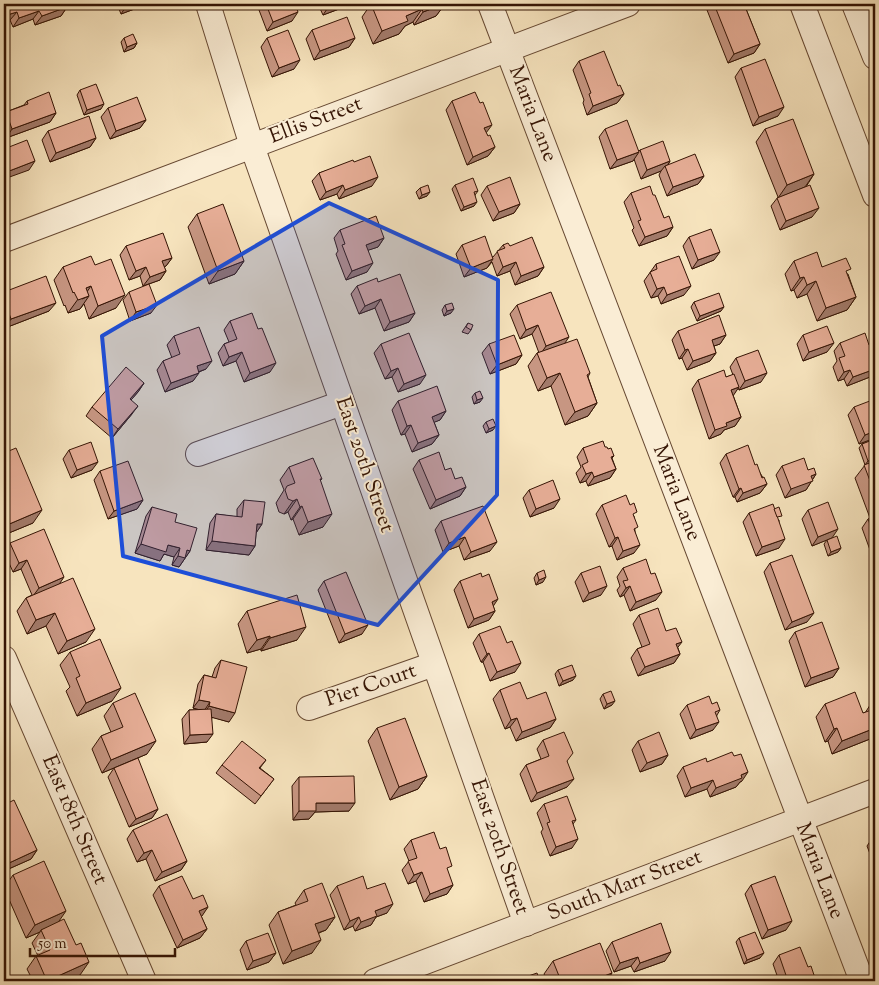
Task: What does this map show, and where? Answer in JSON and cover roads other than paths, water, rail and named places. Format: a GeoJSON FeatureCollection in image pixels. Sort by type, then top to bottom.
{"type":"FeatureCollection","features":[{"type":"Feature","properties":{"kind":"street","name":"East 20th Street"},"geometry":{"type":"LineString","coordinates":[[208,4],[252,146],[526,924]]}},
{"type":"Feature","properties":{"kind":"street","name":"Maria Lane"},"geometry":{"type":"LineString","coordinates":[[490,4],[862,981]]}},
{"type":"Feature","properties":{"kind":"street","name":"Ellis Street"},"geometry":{"type":"LineString","coordinates":[[4,240],[628,4]]}},
{"type":"Feature","properties":{"kind":"street"},"geometry":{"type":"LineString","coordinates":[[802,4],[875,194]]}},
{"type":"Feature","properties":{"kind":"street"},"geometry":{"type":"LineString","coordinates":[[854,4],[875,57]]}},
{"type":"Feature","properties":{"kind":"street"},"geometry":{"type":"LineString","coordinates":[[198,454],[342,403]]}},
{"type":"Feature","properties":{"kind":"street","name":"East 18th Street"},"geometry":{"type":"LineString","coordinates":[[4,658],[144,981]]}},
{"type":"Feature","properties":{"kind":"street","name":"Pier Court"},"geometry":{"type":"LineString","coordinates":[[309,708],[434,664]]}},
{"type":"Feature","properties":{"kind":"street","name":"South Marr Street"},"geometry":{"type":"LineString","coordinates":[[376,981],[875,791]]}}]}
